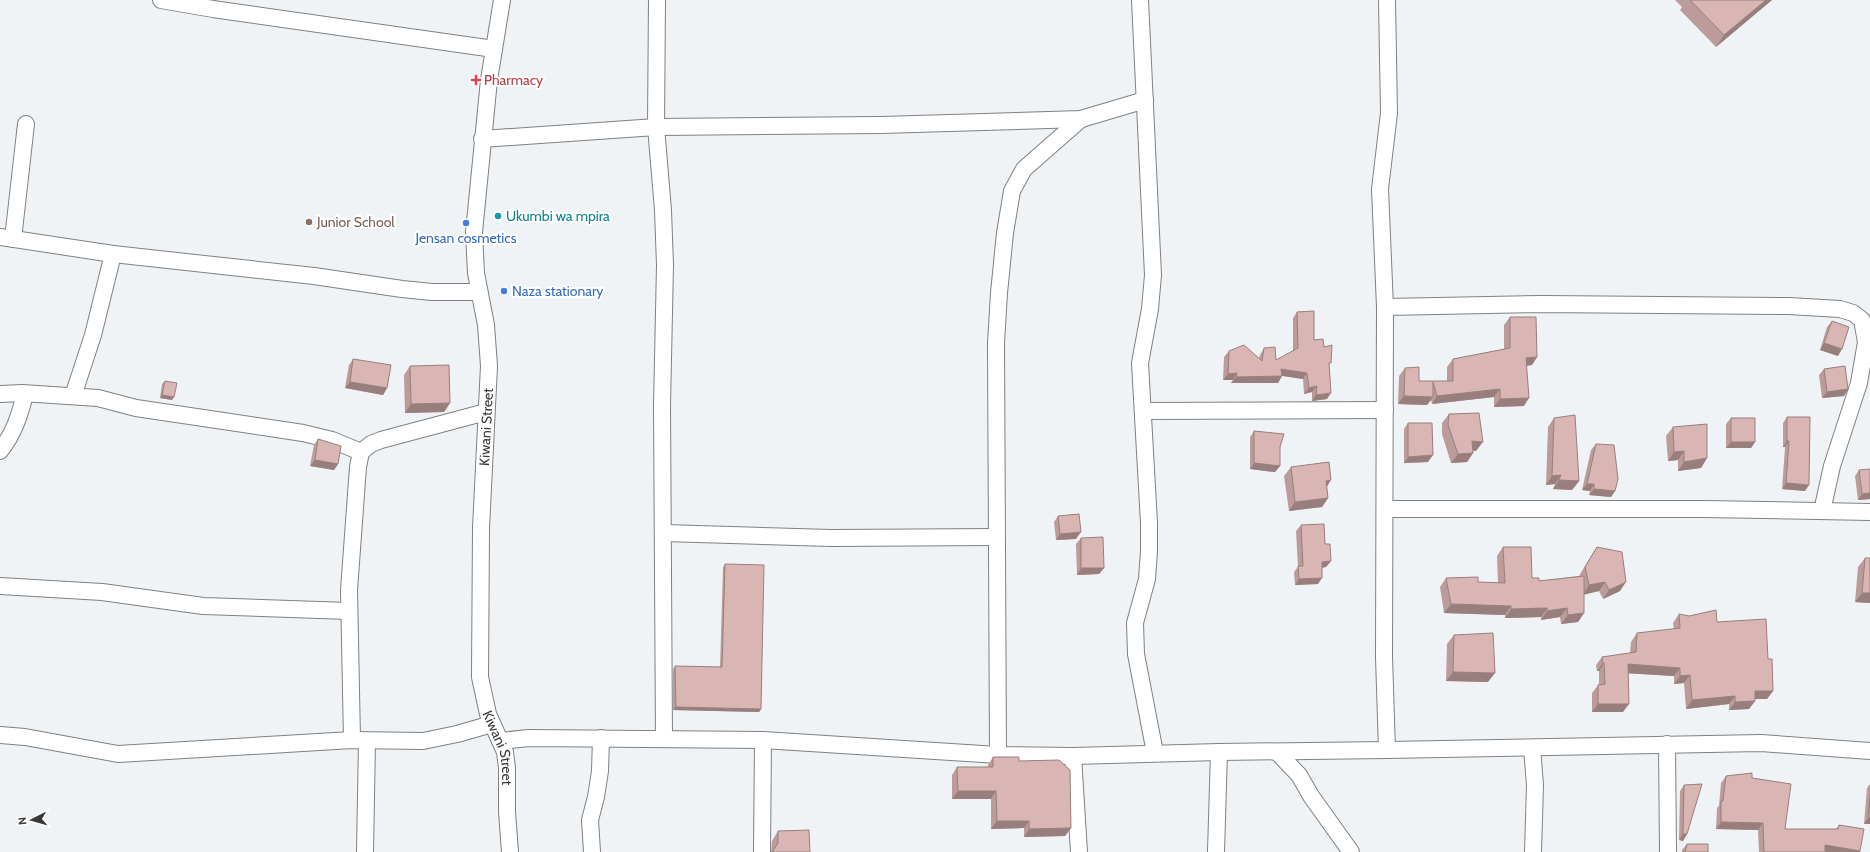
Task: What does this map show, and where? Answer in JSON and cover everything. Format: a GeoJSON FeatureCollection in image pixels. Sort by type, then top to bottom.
{"type":"FeatureCollection","features":[{"type":"Feature","properties":{"kind":"street"},"geometry":{"type":"LineString","coordinates":[[161,0],[213,9],[494,49]]}},
{"type":"Feature","properties":{"kind":"street","name":"Kiwani Street"},"geometry":{"type":"LineString","coordinates":[[502,0],[482,139],[474,232],[478,292],[486,325],[489,349],[481,521],[479,658],[483,696],[492,724],[505,752],[510,852]]}},
{"type":"Feature","properties":{"kind":"street"},"geometry":{"type":"LineString","coordinates":[[657,0],[656,127],[663,210],[665,265],[662,406],[664,533],[664,738]]}},
{"type":"Feature","properties":{"kind":"street"},"geometry":{"type":"LineString","coordinates":[[1140,0],[1153,275],[1150,309],[1140,363],[1149,523],[1149,551],[1147,579],[1135,623],[1136,654],[1155,753]]}},
{"type":"Feature","properties":{"kind":"street"},"geometry":{"type":"LineString","coordinates":[[1386,750],[1384,657],[1385,307],[1380,189],[1389,112],[1387,0]]}},
{"type":"Feature","properties":{"kind":"street"},"geometry":{"type":"LineString","coordinates":[[482,139],[656,127],[880,125],[1081,119],[1145,100]]}},
{"type":"Feature","properties":{"kind":"street"},"geometry":{"type":"LineString","coordinates":[[998,755],[996,343],[998,300],[1005,233],[1012,190],[1024,169],[1081,119]]}},
{"type":"Feature","properties":{"kind":"street"},"geometry":{"type":"LineString","coordinates":[[26,124],[6,238],[113,254],[314,276],[402,290],[432,292],[478,292]]}},
{"type":"Feature","properties":{"kind":"street"},"geometry":{"type":"LineString","coordinates":[[74,396],[93,335],[113,254]]}},
{"type":"Feature","properties":{"kind":"street"},"geometry":{"type":"LineString","coordinates":[[1385,307],[1542,304],[1789,306],[1840,308],[1853,313],[1862,320],[1866,342],[1859,383],[1832,466],[1822,512]]}},
{"type":"Feature","properties":{"kind":"street"},"geometry":{"type":"LineString","coordinates":[[0,394],[98,398],[136,408],[303,433],[332,440],[361,452]]}},
{"type":"Feature","properties":{"kind":"street"},"geometry":{"type":"LineString","coordinates":[[0,451],[12,434],[22,409],[25,394]]}},
{"type":"Feature","properties":{"kind":"street"},"geometry":{"type":"LineString","coordinates":[[1143,411],[1385,410]]}},
{"type":"Feature","properties":{"kind":"street"},"geometry":{"type":"LineString","coordinates":[[365,852],[359,741],[349,611],[358,460],[361,452],[371,444],[381,440],[486,412]]}},
{"type":"Feature","properties":{"kind":"street"},"geometry":{"type":"LineString","coordinates":[[1385,509],[1704,509],[1870,512]]}},
{"type":"Feature","properties":{"kind":"street"},"geometry":{"type":"LineString","coordinates":[[664,533],[831,538],[996,537]]}},
{"type":"Feature","properties":{"kind":"street"},"geometry":{"type":"LineString","coordinates":[[0,586],[102,592],[203,606],[349,611]]}},
{"type":"Feature","properties":{"kind":"street"},"geometry":{"type":"LineString","coordinates":[[0,735],[118,754],[359,741],[423,741],[457,734],[492,724]]}},
{"type":"Feature","properties":{"kind":"street"},"geometry":{"type":"LineString","coordinates":[[500,741],[529,738],[763,740],[998,755],[1073,756],[1155,753],[1532,748],[1761,743],[1870,751]]}},
{"type":"Feature","properties":{"kind":"street"},"geometry":{"type":"LineString","coordinates":[[592,852],[590,820],[596,797],[600,770],[601,738]]}},
{"type":"Feature","properties":{"kind":"street"},"geometry":{"type":"LineString","coordinates":[[762,852],[763,740]]}},
{"type":"Feature","properties":{"kind":"street"},"geometry":{"type":"LineString","coordinates":[[1666,744],[1668,852]]}},
{"type":"Feature","properties":{"kind":"street"},"geometry":{"type":"LineString","coordinates":[[1532,748],[1535,785],[1533,852]]}},
{"type":"Feature","properties":{"kind":"street"},"geometry":{"type":"LineString","coordinates":[[1216,852],[1219,752]]}},
{"type":"Feature","properties":{"kind":"street"},"geometry":{"type":"LineString","coordinates":[[1277,752],[1298,775],[1351,852]]}},
{"type":"Feature","properties":{"kind":"street"},"geometry":{"type":"LineString","coordinates":[[1073,756],[1079,852]]}},
{"type":"Feature","properties":{"kind":"building"},"geometry":{"type":"Polygon","coordinates":[[[1690,0],[1766,0],[1724,35],[1690,0]]]}},
{"type":"Feature","properties":{"kind":"building"},"geometry":{"type":"Polygon","coordinates":[[[1314,311],[1314,340],[1323,339],[1324,347],[1332,345],[1331,363],[1329,363],[1331,393],[1316,395],[1317,386],[1309,388],[1307,373],[1281,369],[1282,376],[1236,377],[1237,373],[1228,374],[1229,351],[1244,345],[1262,361],[1264,348],[1275,347],[1276,360],[1298,348],[1297,312],[1314,311]]]}},
{"type":"Feature","properties":{"kind":"building"},"geometry":{"type":"Polygon","coordinates":[[[1510,317],[1536,317],[1537,357],[1526,358],[1529,398],[1500,399],[1500,389],[1437,396],[1433,382],[1433,397],[1404,396],[1405,368],[1419,367],[1419,381],[1453,381],[1453,359],[1510,348],[1510,317]]]}},
{"type":"Feature","properties":{"kind":"building"},"geometry":{"type":"Polygon","coordinates":[[[1832,321],[1849,327],[1842,349],[1824,343],[1832,321]]]}},
{"type":"Feature","properties":{"kind":"building"},"geometry":{"type":"Polygon","coordinates":[[[353,359],[391,365],[387,388],[350,382],[353,359]]]}},
{"type":"Feature","properties":{"kind":"building"},"geometry":{"type":"Polygon","coordinates":[[[449,365],[450,403],[411,404],[410,366],[449,365]]]}},
{"type":"Feature","properties":{"kind":"building"},"geometry":{"type":"Polygon","coordinates":[[[1845,366],[1848,389],[1827,392],[1824,369],[1845,366]]]}},
{"type":"Feature","properties":{"kind":"building"},"geometry":{"type":"Polygon","coordinates":[[[165,381],[177,383],[174,397],[162,395],[165,381]]]}},
{"type":"Feature","properties":{"kind":"building"},"geometry":{"type":"Polygon","coordinates":[[[1479,413],[1483,442],[1472,441],[1473,453],[1458,454],[1448,425],[1449,414],[1479,413]]]}},
{"type":"Feature","properties":{"kind":"building"},"geometry":{"type":"Polygon","coordinates":[[[1575,415],[1579,481],[1559,480],[1561,475],[1552,476],[1554,418],[1575,415]]]}},
{"type":"Feature","properties":{"kind":"building"},"geometry":{"type":"Polygon","coordinates":[[[1787,417],[1810,417],[1809,485],[1786,483],[1789,441],[1787,441],[1787,417]]]}},
{"type":"Feature","properties":{"kind":"building"},"geometry":{"type":"Polygon","coordinates":[[[1731,418],[1755,418],[1755,442],[1731,442],[1731,418]]]}},
{"type":"Feature","properties":{"kind":"building"},"geometry":{"type":"Polygon","coordinates":[[[1408,423],[1432,423],[1433,455],[1408,457],[1408,423]]]}},
{"type":"Feature","properties":{"kind":"building"},"geometry":{"type":"Polygon","coordinates":[[[1707,424],[1707,458],[1684,462],[1684,451],[1674,452],[1673,427],[1707,424]]]}},
{"type":"Feature","properties":{"kind":"building"},"geometry":{"type":"Polygon","coordinates":[[[1254,431],[1284,434],[1280,447],[1280,466],[1254,463],[1254,431]]]}},
{"type":"Feature","properties":{"kind":"building"},"geometry":{"type":"Polygon","coordinates":[[[318,439],[341,446],[338,464],[315,460],[318,439]]]}},
{"type":"Feature","properties":{"kind":"building"},"geometry":{"type":"Polygon","coordinates":[[[1596,444],[1614,445],[1618,479],[1615,491],[1594,489],[1594,484],[1587,484],[1596,444]]]}},
{"type":"Feature","properties":{"kind":"building"},"geometry":{"type":"Polygon","coordinates":[[[1329,462],[1331,480],[1326,481],[1328,498],[1295,502],[1291,467],[1329,462]]]}},
{"type":"Feature","properties":{"kind":"building"},"geometry":{"type":"Polygon","coordinates":[[[1870,469],[1870,493],[1862,494],[1859,470],[1870,469]]]}},
{"type":"Feature","properties":{"kind":"building"},"geometry":{"type":"Polygon","coordinates":[[[1079,514],[1081,532],[1060,534],[1058,516],[1079,514]]]}},
{"type":"Feature","properties":{"kind":"building"},"geometry":{"type":"Polygon","coordinates":[[[1324,524],[1325,544],[1330,544],[1331,561],[1322,562],[1322,578],[1299,579],[1298,566],[1303,566],[1301,525],[1324,524]]]}},
{"type":"Feature","properties":{"kind":"building"},"geometry":{"type":"Polygon","coordinates":[[[1103,537],[1104,568],[1081,568],[1081,538],[1103,537]]]}},
{"type":"Feature","properties":{"kind":"building"},"geometry":{"type":"Polygon","coordinates":[[[1503,547],[1531,547],[1532,578],[1539,578],[1539,581],[1584,576],[1584,613],[1568,615],[1567,608],[1547,611],[1547,608],[1511,609],[1511,606],[1451,604],[1446,578],[1478,577],[1478,582],[1505,583],[1503,547]]]}},
{"type":"Feature","properties":{"kind":"building"},"geometry":{"type":"Polygon","coordinates":[[[1597,547],[1622,552],[1626,582],[1609,590],[1605,582],[1589,585],[1585,567],[1597,547]]]}},
{"type":"Feature","properties":{"kind":"building"},"geometry":{"type":"Polygon","coordinates":[[[1865,558],[1870,558],[1870,593],[1862,593],[1865,558]]]}},
{"type":"Feature","properties":{"kind":"building"},"geometry":{"type":"Polygon","coordinates":[[[725,564],[764,565],[761,709],[676,707],[675,666],[722,667],[725,564]]]}},
{"type":"Feature","properties":{"kind":"building"},"geometry":{"type":"Polygon","coordinates":[[[1716,610],[1717,622],[1766,619],[1768,659],[1772,659],[1773,691],[1755,691],[1755,701],[1735,702],[1735,696],[1692,700],[1690,675],[1680,676],[1680,668],[1628,664],[1629,704],[1598,704],[1598,685],[1605,684],[1604,663],[1602,657],[1636,652],[1637,633],[1680,628],[1679,614],[1689,616],[1716,610]]]}},
{"type":"Feature","properties":{"kind":"building"},"geometry":{"type":"Polygon","coordinates":[[[1493,633],[1495,673],[1453,672],[1454,635],[1493,633]]]}},
{"type":"Feature","properties":{"kind":"building"},"geometry":{"type":"Polygon","coordinates":[[[993,757],[1019,757],[1019,761],[1059,760],[1070,770],[1071,828],[1029,829],[1029,821],[997,821],[996,791],[958,791],[957,767],[993,767],[993,757]]]}},
{"type":"Feature","properties":{"kind":"building"},"geometry":{"type":"Polygon","coordinates":[[[1752,773],[1752,778],[1791,784],[1785,829],[1838,829],[1839,825],[1864,829],[1860,851],[1825,845],[1825,852],[1764,852],[1763,823],[1721,822],[1721,801],[1723,801],[1726,776],[1752,773]]]}},
{"type":"Feature","properties":{"kind":"building"},"geometry":{"type":"Polygon","coordinates":[[[1702,784],[1687,834],[1683,834],[1684,785],[1702,784]]]}},
{"type":"Feature","properties":{"kind":"building"},"geometry":{"type":"Polygon","coordinates":[[[1870,798],[1870,818],[1868,818],[1870,798]]]}},
{"type":"Feature","properties":{"kind":"building"},"geometry":{"type":"Polygon","coordinates":[[[809,830],[810,852],[773,852],[778,843],[778,831],[809,830]]]}},
{"type":"Feature","properties":{"kind":"building"},"geometry":{"type":"Polygon","coordinates":[[[1687,844],[1708,844],[1708,852],[1685,852],[1687,844]]]}},
{"type":"Feature","properties":{"kind":"place","name":"Pharmacy"},"geometry":{"type":"Point","coordinates":[476,80]}},
{"type":"Feature","properties":{"kind":"place","name":"Ukumbi wa mpira"},"geometry":{"type":"Point","coordinates":[498,216]}},
{"type":"Feature","properties":{"kind":"place","name":"Junior School"},"geometry":{"type":"Point","coordinates":[309,222]}},
{"type":"Feature","properties":{"kind":"place","name":"Jensan cosmetics"},"geometry":{"type":"Point","coordinates":[466,223]}},
{"type":"Feature","properties":{"kind":"place","name":"Naza stationary"},"geometry":{"type":"Point","coordinates":[504,291]}}]}
